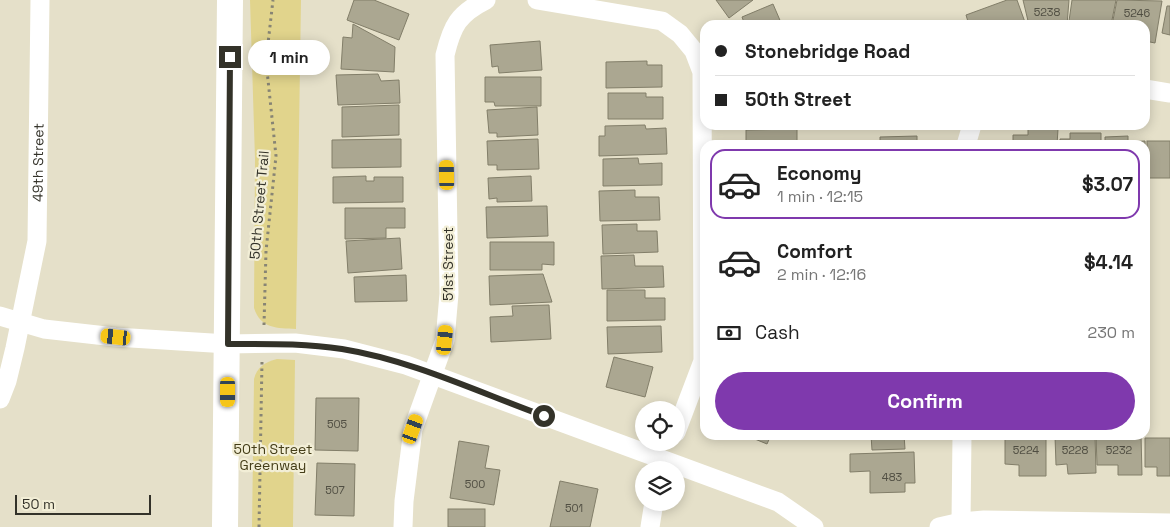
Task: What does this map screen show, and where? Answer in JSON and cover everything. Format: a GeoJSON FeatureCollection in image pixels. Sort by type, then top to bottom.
{"type":"FeatureCollection","features":[{"type":"Feature","properties":{"kind":"main road"},"geometry":{"type":"LineString","coordinates":[[225,527],[230,0]]}},
{"type":"Feature","properties":{"kind":"street","name":"49th Street"},"geometry":{"type":"LineString","coordinates":[[0,400],[7,381],[21,323],[37,242],[40,0]]}},
{"type":"Feature","properties":{"kind":"street","name":"51st Street"},"geometry":{"type":"LineString","coordinates":[[403,527],[413,429],[445,340],[449,294],[445,55],[451,30],[467,10],[486,0]]}},
{"type":"Feature","properties":{"kind":"street"},"geometry":{"type":"LineString","coordinates":[[537,0],[662,21],[680,34],[694,51],[700,67]]}},
{"type":"Feature","properties":{"kind":"street"},"geometry":{"type":"LineString","coordinates":[[1150,90],[1170,93]]}},
{"type":"Feature","properties":{"kind":"street"},"geometry":{"type":"LineString","coordinates":[[0,316],[44,329],[116,337],[228,344],[295,343],[344,349],[406,365],[651,461]]}},
{"type":"Feature","properties":{"kind":"street"},"geometry":{"type":"LineString","coordinates":[[685,408],[700,369]]}},
{"type":"Feature","properties":{"kind":"street"},"geometry":{"type":"LineString","coordinates":[[961,522],[962,440]]}},
{"type":"Feature","properties":{"kind":"street"},"geometry":{"type":"LineString","coordinates":[[685,473],[778,502],[814,527]]}},
{"type":"Feature","properties":{"kind":"street"},"geometry":{"type":"LineString","coordinates":[[650,527],[653,511]]}},
{"type":"Feature","properties":{"kind":"street"},"geometry":{"type":"LineString","coordinates":[[939,527],[961,522],[1170,522]]}},
{"type":"Feature","properties":{"kind":"path","name":"50th Street Trail"},"geometry":{"type":"LineString","coordinates":[[264,322],[266,251],[276,156],[266,60],[274,0]]}},
{"type":"Feature","properties":{"kind":"path"},"geometry":{"type":"LineString","coordinates":[[259,527],[262,366]]}},
{"type":"Feature","properties":{"kind":"green space"},"geometry":{"type":"Polygon","coordinates":[[[250,0],[301,0],[296,329],[265,324],[254,308],[255,159],[250,0]]]}},
{"type":"Feature","properties":{"kind":"green space","name":"50th Street Greenway"},"geometry":{"type":"Polygon","coordinates":[[[277,359],[295,360],[293,527],[252,527],[254,379],[257,371],[262,366],[277,359]]]}},
{"type":"Feature","properties":{"kind":"building"},"geometry":{"type":"Polygon","coordinates":[[[354,0],[374,0],[409,14],[399,40],[347,20],[354,0]]]}},
{"type":"Feature","properties":{"kind":"building"},"geometry":{"type":"Polygon","coordinates":[[[716,0],[753,0],[729,18],[716,0]]]}},
{"type":"Feature","properties":{"kind":"building"},"geometry":{"type":"Polygon","coordinates":[[[1007,0],[1017,0],[1024,20],[968,20],[966,15],[1007,0]]]}},
{"type":"Feature","properties":{"kind":"building"},"geometry":{"type":"Polygon","coordinates":[[[1023,0],[1069,0],[1067,20],[1028,20],[1023,0]]]}},
{"type":"Feature","properties":{"kind":"building"},"geometry":{"type":"Polygon","coordinates":[[[1072,0],[1116,0],[1112,20],[1069,20],[1072,0]]]}},
{"type":"Feature","properties":{"kind":"building"},"geometry":{"type":"Polygon","coordinates":[[[1117,0],[1162,1],[1155,43],[1150,42],[1150,20],[1113,20],[1117,0]]]}},
{"type":"Feature","properties":{"kind":"building"},"geometry":{"type":"Polygon","coordinates":[[[773,4],[780,20],[743,20],[742,17],[773,4]]]}},
{"type":"Feature","properties":{"kind":"building"},"geometry":{"type":"Polygon","coordinates":[[[1167,6],[1170,6],[1170,35],[1162,33],[1167,6]]]}},
{"type":"Feature","properties":{"kind":"building"},"geometry":{"type":"Polygon","coordinates":[[[353,24],[395,47],[394,72],[341,69],[343,37],[352,38],[353,24]]]}},
{"type":"Feature","properties":{"kind":"building"},"geometry":{"type":"Polygon","coordinates":[[[540,41],[542,70],[499,73],[498,66],[492,67],[490,45],[540,41]]]}},
{"type":"Feature","properties":{"kind":"building"},"geometry":{"type":"Polygon","coordinates":[[[647,61],[647,65],[662,65],[662,87],[606,88],[606,62],[647,61]]]}},
{"type":"Feature","properties":{"kind":"building"},"geometry":{"type":"Polygon","coordinates":[[[378,74],[381,81],[399,80],[400,103],[338,105],[336,75],[378,74]]]}},
{"type":"Feature","properties":{"kind":"building"},"geometry":{"type":"Polygon","coordinates":[[[485,77],[541,77],[541,106],[495,106],[494,102],[485,102],[485,77]]]}},
{"type":"Feature","properties":{"kind":"building"},"geometry":{"type":"Polygon","coordinates":[[[608,93],[646,93],[646,97],[663,97],[663,119],[608,119],[608,93]]]}},
{"type":"Feature","properties":{"kind":"building"},"geometry":{"type":"Polygon","coordinates":[[[399,105],[399,135],[342,137],[342,107],[399,105]]]}},
{"type":"Feature","properties":{"kind":"building"},"geometry":{"type":"Polygon","coordinates":[[[537,107],[538,135],[497,137],[497,133],[489,133],[487,110],[537,107]]]}},
{"type":"Feature","properties":{"kind":"building"},"geometry":{"type":"Polygon","coordinates":[[[645,125],[646,129],[666,128],[667,154],[599,156],[599,136],[605,136],[605,126],[645,125]]]}},
{"type":"Feature","properties":{"kind":"building"},"geometry":{"type":"Polygon","coordinates":[[[746,130],[797,130],[797,140],[746,140],[746,130]]]}},
{"type":"Feature","properties":{"kind":"building"},"geometry":{"type":"Polygon","coordinates":[[[1028,130],[1058,130],[1057,140],[1013,140],[1013,135],[1028,135],[1028,130]]]}},
{"type":"Feature","properties":{"kind":"building"},"geometry":{"type":"Polygon","coordinates":[[[1070,133],[1101,133],[1101,140],[1060,140],[1070,139],[1070,133]]]}},
{"type":"Feature","properties":{"kind":"building"},"geometry":{"type":"Polygon","coordinates":[[[917,136],[917,140],[880,140],[880,137],[917,136]]]}},
{"type":"Feature","properties":{"kind":"building"},"geometry":{"type":"Polygon","coordinates":[[[1128,136],[1128,140],[1105,140],[1105,137],[1128,136]]]}},
{"type":"Feature","properties":{"kind":"building"},"geometry":{"type":"Polygon","coordinates":[[[401,139],[401,167],[332,168],[332,140],[401,139]]]}},
{"type":"Feature","properties":{"kind":"building"},"geometry":{"type":"Polygon","coordinates":[[[538,139],[539,169],[497,170],[497,165],[488,165],[487,141],[538,139]]]}},
{"type":"Feature","properties":{"kind":"building"},"geometry":{"type":"Polygon","coordinates":[[[1150,141],[1170,141],[1170,178],[1150,178],[1150,141]]]}},
{"type":"Feature","properties":{"kind":"building"},"geometry":{"type":"Polygon","coordinates":[[[638,158],[639,164],[662,163],[662,185],[603,186],[603,159],[638,158]]]}},
{"type":"Feature","properties":{"kind":"building"},"geometry":{"type":"Polygon","coordinates":[[[366,176],[366,181],[374,181],[374,177],[403,177],[403,202],[333,203],[333,177],[366,176]]]}},
{"type":"Feature","properties":{"kind":"building"},"geometry":{"type":"Polygon","coordinates":[[[531,176],[532,201],[497,202],[497,198],[489,199],[488,178],[531,176]]]}},
{"type":"Feature","properties":{"kind":"building"},"geometry":{"type":"Polygon","coordinates":[[[635,190],[635,197],[659,197],[660,220],[600,221],[599,191],[635,190]]]}},
{"type":"Feature","properties":{"kind":"building"},"geometry":{"type":"Polygon","coordinates":[[[547,206],[548,236],[487,238],[486,207],[547,206]]]}},
{"type":"Feature","properties":{"kind":"building"},"geometry":{"type":"Polygon","coordinates":[[[345,208],[405,208],[405,228],[386,228],[386,238],[345,239],[345,208]]]}},
{"type":"Feature","properties":{"kind":"building"},"geometry":{"type":"Polygon","coordinates":[[[637,224],[637,231],[657,231],[658,252],[603,254],[602,225],[637,224]]]}},
{"type":"Feature","properties":{"kind":"building"},"geometry":{"type":"Polygon","coordinates":[[[400,238],[402,269],[348,273],[346,241],[400,238]]]}},
{"type":"Feature","properties":{"kind":"building"},"geometry":{"type":"Polygon","coordinates":[[[490,242],[554,242],[554,265],[542,264],[542,270],[490,270],[490,242]]]}},
{"type":"Feature","properties":{"kind":"building"},"geometry":{"type":"Polygon","coordinates":[[[634,255],[635,266],[663,266],[664,287],[602,289],[601,256],[634,255]]]}},
{"type":"Feature","properties":{"kind":"building"},"geometry":{"type":"Polygon","coordinates":[[[543,274],[552,302],[490,305],[489,276],[543,274]]]}},
{"type":"Feature","properties":{"kind":"building"},"geometry":{"type":"Polygon","coordinates":[[[406,275],[407,301],[355,302],[354,277],[406,275]]]}},
{"type":"Feature","properties":{"kind":"building"},"geometry":{"type":"Polygon","coordinates":[[[607,290],[645,290],[645,298],[665,298],[665,320],[607,321],[607,290]]]}},
{"type":"Feature","properties":{"kind":"building"},"geometry":{"type":"Polygon","coordinates":[[[549,305],[551,339],[491,342],[490,317],[513,316],[512,306],[549,305]]]}},
{"type":"Feature","properties":{"kind":"building"},"geometry":{"type":"Polygon","coordinates":[[[661,326],[662,352],[608,354],[607,327],[661,326]]]}},
{"type":"Feature","properties":{"kind":"building"},"geometry":{"type":"Polygon","coordinates":[[[614,357],[653,367],[645,397],[606,387],[614,357]]]}},
{"type":"Feature","properties":{"kind":"building"},"geometry":{"type":"Polygon","coordinates":[[[316,398],[359,398],[358,451],[315,450],[316,398]]]}},
{"type":"Feature","properties":{"kind":"building"},"geometry":{"type":"Polygon","coordinates":[[[1150,438],[1170,438],[1170,476],[1157,476],[1157,467],[1145,467],[1145,440],[1150,440],[1150,438]]]}},
{"type":"Feature","properties":{"kind":"building"},"geometry":{"type":"Polygon","coordinates":[[[757,440],[769,440],[767,444],[757,440]]]}},
{"type":"Feature","properties":{"kind":"building"},"geometry":{"type":"Polygon","coordinates":[[[871,440],[904,440],[905,449],[872,450],[871,440]]]}},
{"type":"Feature","properties":{"kind":"building"},"geometry":{"type":"Polygon","coordinates":[[[1005,440],[1046,440],[1046,476],[1019,476],[1019,465],[1005,464],[1005,440]]]}},
{"type":"Feature","properties":{"kind":"building"},"geometry":{"type":"Polygon","coordinates":[[[1055,440],[1095,440],[1096,473],[1068,474],[1067,464],[1056,465],[1055,440]]]}},
{"type":"Feature","properties":{"kind":"building"},"geometry":{"type":"Polygon","coordinates":[[[1096,440],[1141,440],[1142,475],[1118,475],[1118,465],[1097,465],[1096,440]]]}},
{"type":"Feature","properties":{"kind":"building"},"geometry":{"type":"Polygon","coordinates":[[[459,441],[489,446],[485,468],[500,470],[494,505],[450,498],[459,441]]]}},
{"type":"Feature","properties":{"kind":"building"},"geometry":{"type":"Polygon","coordinates":[[[914,452],[915,483],[905,483],[905,492],[870,493],[870,471],[850,472],[850,454],[914,452]]]}},
{"type":"Feature","properties":{"kind":"building"},"geometry":{"type":"Polygon","coordinates":[[[317,463],[355,464],[354,516],[315,515],[317,463]]]}},
{"type":"Feature","properties":{"kind":"building"},"geometry":{"type":"Polygon","coordinates":[[[560,481],[598,489],[590,527],[550,527],[560,481]]]}},
{"type":"Feature","properties":{"kind":"building"},"geometry":{"type":"Polygon","coordinates":[[[448,509],[485,509],[485,527],[448,527],[448,509]]]}},
{"type":"Feature","properties":{"kind":"route"},"geometry":{"type":"LineString","coordinates":[[230,57],[228,344],[295,343],[344,349],[406,365],[544,416]]}}]}
